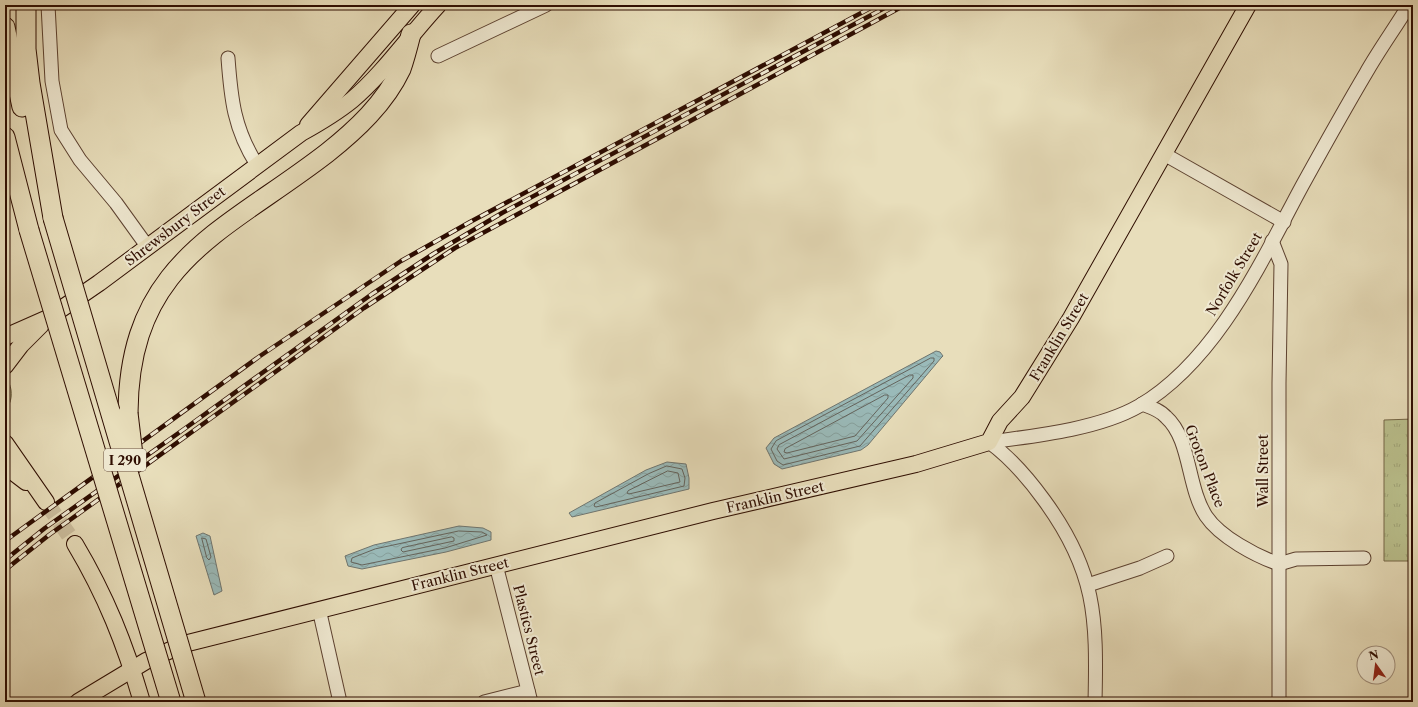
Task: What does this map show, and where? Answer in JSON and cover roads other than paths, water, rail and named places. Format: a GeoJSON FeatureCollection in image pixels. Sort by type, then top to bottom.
{"type":"FeatureCollection","features":[{"type":"Feature","properties":{"kind":"highway"},"geometry":{"type":"LineString","coordinates":[[26,5],[26,49],[30,83],[54,218]]}},
{"type":"Feature","properties":{"kind":"highway","name":"I 290"},"geometry":{"type":"LineString","coordinates":[[5,27],[27,127],[196,702]]}},
{"type":"Feature","properties":{"kind":"highway"},"geometry":{"type":"LineString","coordinates":[[152,555],[130,439],[128,412],[130,370],[142,327],[159,292],[169,276],[209,237],[314,163],[361,124],[379,104],[401,69],[411,34]]}},
{"type":"Feature","properties":{"kind":"highway","name":"I 290"},"geometry":{"type":"LineString","coordinates":[[5,137],[29,230],[171,702]]}},
{"type":"Feature","properties":{"kind":"highway"},"geometry":{"type":"LineString","coordinates":[[5,176],[29,230]]}},
{"type":"Feature","properties":{"kind":"main road","name":"Shrewsbury Street"},"geometry":{"type":"LineString","coordinates":[[301,134],[412,5]]}},
{"type":"Feature","properties":{"kind":"main road","name":"Shrewsbury Street"},"geometry":{"type":"LineString","coordinates":[[5,366],[21,345],[48,318],[99,283],[147,246],[301,134],[331,116],[353,98],[391,59],[411,34],[438,5]]}},
{"type":"Feature","properties":{"kind":"main road","name":"Franklin Street"},"geometry":{"type":"LineString","coordinates":[[78,702],[132,669],[184,644],[319,609],[760,500],[916,464],[989,442],[1000,421],[1022,397],[1055,345],[1248,5]]}},
{"type":"Feature","properties":{"kind":"main road","name":"Shrewsbury Street"},"geometry":{"type":"LineString","coordinates":[[5,337],[48,318]]}},
{"type":"Feature","properties":{"kind":"main road"},"geometry":{"type":"LineString","coordinates":[[5,443],[41,496],[5,466]]}},
{"type":"Feature","properties":{"kind":"main road"},"geometry":{"type":"LineString","coordinates":[[75,544],[111,610],[142,702]]}},
{"type":"Feature","properties":{"kind":"street"},"geometry":{"type":"LineString","coordinates":[[48,5],[52,81],[61,130],[80,160],[116,203],[147,246]]}},
{"type":"Feature","properties":{"kind":"street"},"geometry":{"type":"LineString","coordinates":[[438,56],[546,5]]}},
{"type":"Feature","properties":{"kind":"street","name":"Norfolk Street"},"geometry":{"type":"LineString","coordinates":[[989,442],[1038,436],[1085,425],[1114,416],[1142,404],[1173,381],[1201,353],[1233,308],[1284,222],[1366,72],[1409,5]]}},
{"type":"Feature","properties":{"kind":"street"},"geometry":{"type":"LineString","coordinates":[[228,58],[232,108],[247,150],[258,165]]}},
{"type":"Feature","properties":{"kind":"street"},"geometry":{"type":"LineString","coordinates":[[1164,154],[1284,222]]}},
{"type":"Feature","properties":{"kind":"street","name":"Wall Street"},"geometry":{"type":"LineString","coordinates":[[1272,241],[1281,264],[1279,383],[1279,702]]}},
{"type":"Feature","properties":{"kind":"street","name":"Groton Place"},"geometry":{"type":"LineString","coordinates":[[1142,404],[1162,414],[1172,424],[1182,444],[1196,494],[1205,515],[1248,550],[1279,564]]}},
{"type":"Feature","properties":{"kind":"street"},"geometry":{"type":"LineString","coordinates":[[989,442],[1002,451],[1025,475],[1059,521],[1073,546],[1088,585],[1095,630],[1095,702]]}},
{"type":"Feature","properties":{"kind":"street"},"geometry":{"type":"LineString","coordinates":[[1088,585],[1140,568],[1167,556]]}},
{"type":"Feature","properties":{"kind":"street"},"geometry":{"type":"LineString","coordinates":[[1279,564],[1296,559],[1364,558]]}},
{"type":"Feature","properties":{"kind":"street","name":"Plastics Street"},"geometry":{"type":"LineString","coordinates":[[496,565],[530,696]]}},
{"type":"Feature","properties":{"kind":"street"},"geometry":{"type":"LineString","coordinates":[[319,609],[340,702]]}},
{"type":"Feature","properties":{"kind":"street"},"geometry":{"type":"LineString","coordinates":[[484,702],[530,696]]}},
{"type":"Feature","properties":{"kind":"water"},"geometry":{"type":"Polygon","coordinates":[[[936,351],[940,352],[943,356],[868,445],[861,450],[782,469],[774,464],[766,448],[774,438],[936,351]]]}},
{"type":"Feature","properties":{"kind":"water"},"geometry":{"type":"Polygon","coordinates":[[[667,462],[686,464],[689,478],[689,489],[572,517],[569,513],[646,470],[667,462]]]}},
{"type":"Feature","properties":{"kind":"water"},"geometry":{"type":"Polygon","coordinates":[[[459,526],[483,528],[491,532],[491,540],[446,552],[362,569],[348,566],[345,556],[374,545],[459,526]]]}},
{"type":"Feature","properties":{"kind":"water"},"geometry":{"type":"Polygon","coordinates":[[[203,533],[210,536],[222,591],[214,595],[196,536],[203,533]]]}},
{"type":"Feature","properties":{"kind":"tunnel"},"geometry":{"type":"LineString","coordinates":[[46,502],[75,544]]}},
{"type":"Feature","properties":{"kind":"railway"},"geometry":{"type":"LineString","coordinates":[[5,541],[260,356],[401,261],[470,222],[876,5]]}},
{"type":"Feature","properties":{"kind":"railway"},"geometry":{"type":"LineString","coordinates":[[5,560],[45,528],[372,294],[433,254],[502,213],[890,5]]}},
{"type":"Feature","properties":{"kind":"railway"},"geometry":{"type":"LineString","coordinates":[[5,570],[49,535],[364,308],[455,248],[905,5]]}}]}
